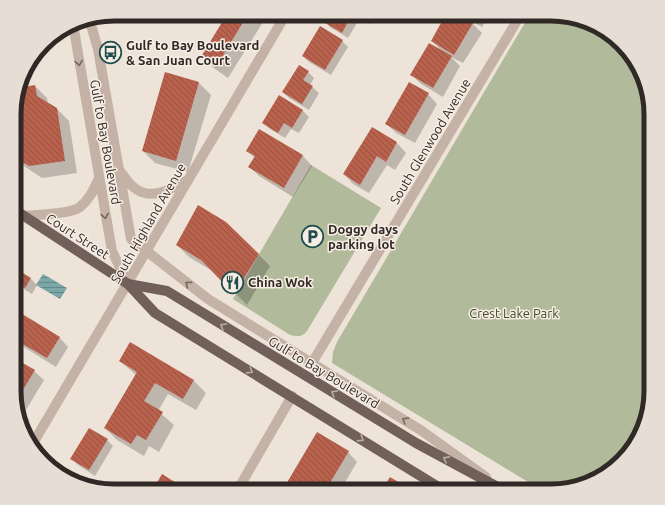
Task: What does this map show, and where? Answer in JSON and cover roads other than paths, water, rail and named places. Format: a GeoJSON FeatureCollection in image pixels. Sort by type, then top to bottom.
{"type":"FeatureCollection","features":[{"type":"Feature","properties":{"kind":"main road","name":"Court Street"},"geometry":{"type":"LineString","coordinates":[[21,214],[128,284]]}},
{"type":"Feature","properties":{"kind":"main road","name":"Gulf to Bay Boulevard"},"geometry":{"type":"LineString","coordinates":[[128,284],[155,313],[434,484]]}},
{"type":"Feature","properties":{"kind":"main road","name":"Gulf to Bay Boulevard"},"geometry":{"type":"LineString","coordinates":[[128,284],[167,291],[416,443],[492,484]]}},
{"type":"Feature","properties":{"kind":"street","name":"South Highland Avenue"},"geometry":{"type":"LineString","coordinates":[[35,440],[282,21]]}},
{"type":"Feature","properties":{"kind":"street","name":"South Glenwood Avenue"},"geometry":{"type":"LineString","coordinates":[[312,363],[517,21]]}},
{"type":"Feature","properties":{"kind":"street","name":"Gulf to Bay Boulevard"},"geometry":{"type":"LineString","coordinates":[[91,24],[98,49],[131,239],[208,299],[422,431],[495,484]]}},
{"type":"Feature","properties":{"kind":"street","name":"Gulf to Bay Boulevard"},"geometry":{"type":"LineString","coordinates":[[74,31],[112,251],[128,284]]}},
{"type":"Feature","properties":{"kind":"street"},"geometry":{"type":"LineString","coordinates":[[119,170],[136,189],[147,194],[162,193],[188,180]]}},
{"type":"Feature","properties":{"kind":"street"},"geometry":{"type":"LineString","coordinates":[[24,216],[56,213],[79,208],[92,193],[99,178]]}},
{"type":"Feature","properties":{"kind":"street"},"geometry":{"type":"LineString","coordinates":[[241,484],[292,396]]}},
{"type":"Feature","properties":{"kind":"water"},"geometry":{"type":"Polygon","coordinates":[[[43,274],[67,288],[60,299],[36,285],[43,274]]]}},
{"type":"Feature","properties":{"kind":"place","name":"Gulf to Bay Boulevard & San Juan Court"},"geometry":{"type":"Point","coordinates":[110,52]}},
{"type":"Feature","properties":{"kind":"place","name":"Doggy days parking lot"},"geometry":{"type":"Point","coordinates":[313,236]}},
{"type":"Feature","properties":{"kind":"place","name":"China Wok"},"geometry":{"type":"Point","coordinates":[232,282]}},
{"type":"Feature","properties":{"kind":"park label","name":"Crest Lake Park"},"geometry":{"type":"Point","coordinates":[514,313]}}]}
